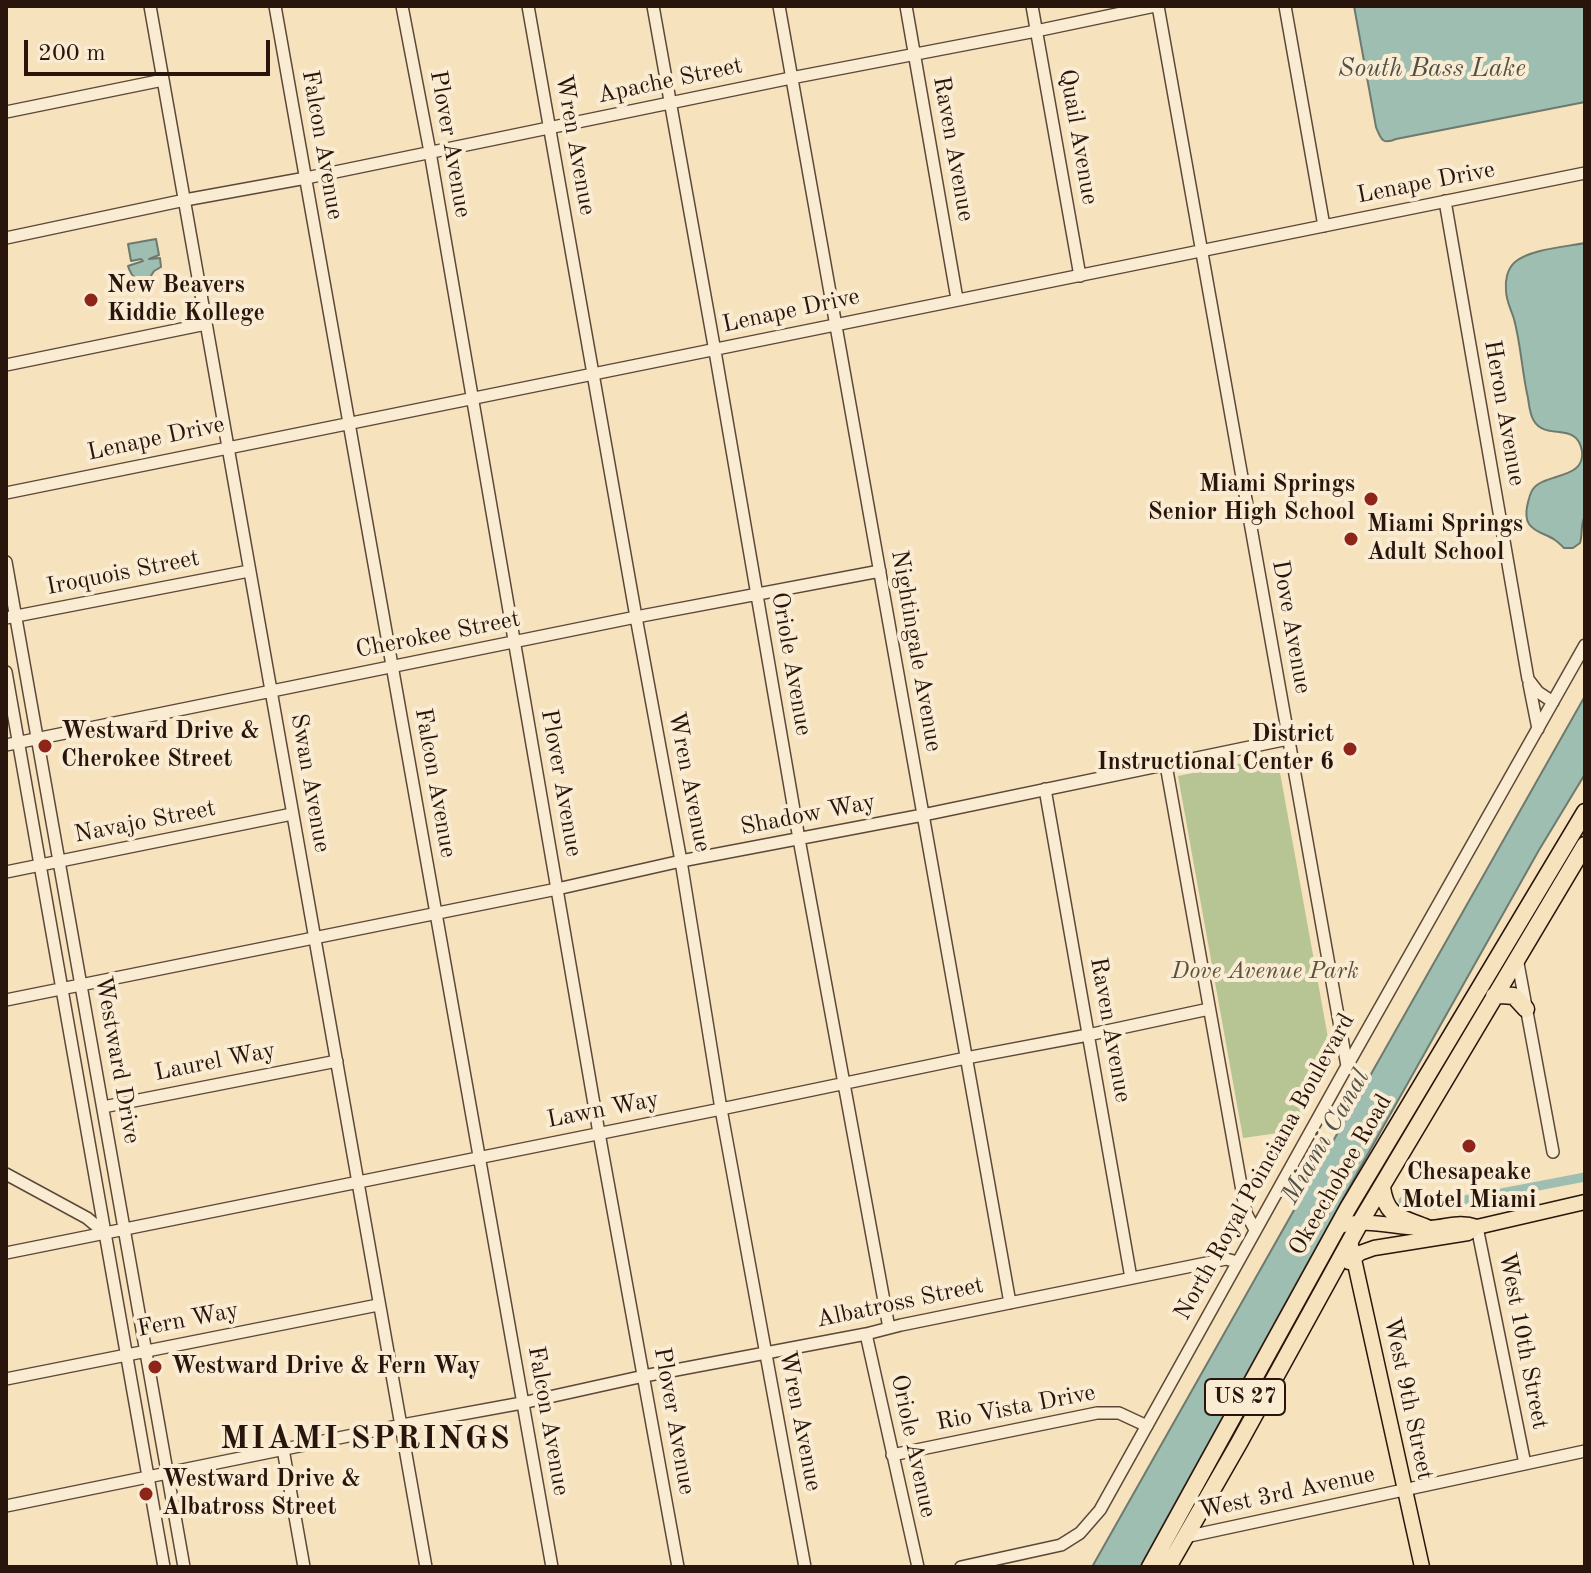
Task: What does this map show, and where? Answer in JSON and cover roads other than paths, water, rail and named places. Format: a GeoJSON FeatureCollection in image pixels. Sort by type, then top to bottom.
{"type":"FeatureCollection","features":[{"type":"Feature","properties":{"kind":"highway","name":"Okeechobee Road"},"geometry":{"type":"LineString","coordinates":[[1150,1567],[1519,921],[1585,812]]}},
{"type":"Feature","properties":{"kind":"highway","name":"Okeechobee Road"},"geometry":{"type":"LineString","coordinates":[[1349,1220],[1382,1187],[1585,845]]}},
{"type":"Feature","properties":{"kind":"highway"},"geometry":{"type":"LineString","coordinates":[[1517,958],[1515,945],[1519,921]]}},
{"type":"Feature","properties":{"kind":"highway"},"geometry":{"type":"LineString","coordinates":[[1494,996],[1514,996],[1526,1009]]}},
{"type":"Feature","properties":{"kind":"highway"},"geometry":{"type":"LineString","coordinates":[[1382,1187],[1383,1200],[1391,1212],[1427,1228]]}},
{"type":"Feature","properties":{"kind":"highway"},"geometry":{"type":"LineString","coordinates":[[1349,1220],[1352,1250]]}},
{"type":"Feature","properties":{"kind":"highway","name":"Okeechobee Road"},"geometry":{"type":"LineString","coordinates":[[1168,1567],[1327,1281],[1352,1250]]}},
{"type":"Feature","properties":{"kind":"main road"},"geometry":{"type":"LineString","coordinates":[[1352,1250],[1468,1233],[1477,1227],[1585,1202]]}},
{"type":"Feature","properties":{"kind":"main road"},"geometry":{"type":"LineString","coordinates":[[1349,1220],[1427,1228],[1465,1223],[1477,1227]]}},
{"type":"Feature","properties":{"kind":"main road","name":"West 9th Street"},"geometry":{"type":"LineString","coordinates":[[1352,1250],[1422,1567]]}},
{"type":"Feature","properties":{"kind":"street","name":"Swan Avenue"},"geometry":{"type":"LineString","coordinates":[[150,6],[426,1567]]}},
{"type":"Feature","properties":{"kind":"street","name":"Falcon Avenue"},"geometry":{"type":"LineString","coordinates":[[275,6],[552,1567]]}},
{"type":"Feature","properties":{"kind":"street","name":"Plover Avenue"},"geometry":{"type":"LineString","coordinates":[[402,6],[678,1567]]}},
{"type":"Feature","properties":{"kind":"street","name":"Wren Avenue"},"geometry":{"type":"LineString","coordinates":[[528,6],[681,861],[764,1353],[805,1567]]}},
{"type":"Feature","properties":{"kind":"street","name":"Oriole Avenue"},"geometry":{"type":"LineString","coordinates":[[653,6],[799,839],[889,1328]]}},
{"type":"Feature","properties":{"kind":"street","name":"Nightingale Avenue"},"geometry":{"type":"LineString","coordinates":[[779,6],[1010,1303]]}},
{"type":"Feature","properties":{"kind":"street","name":"Raven Avenue"},"geometry":{"type":"LineString","coordinates":[[906,6],[957,299]]}},
{"type":"Feature","properties":{"kind":"street","name":"Quail Avenue"},"geometry":{"type":"LineString","coordinates":[[1032,6],[1080,276]]}},
{"type":"Feature","properties":{"kind":"street","name":"Apache Street"},"geometry":{"type":"LineString","coordinates":[[6,238],[1156,6]]}},
{"type":"Feature","properties":{"kind":"street","name":"Dove Avenue"},"geometry":{"type":"LineString","coordinates":[[1156,6],[1347,1066]]}},
{"type":"Feature","properties":{"kind":"street"},"geometry":{"type":"LineString","coordinates":[[1285,6],[1324,226]]}},
{"type":"Feature","properties":{"kind":"street"},"geometry":{"type":"LineString","coordinates":[[6,112],[163,80]]}},
{"type":"Feature","properties":{"kind":"street","name":"Lenape Drive"},"geometry":{"type":"LineString","coordinates":[[6,493],[1585,173]]}},
{"type":"Feature","properties":{"kind":"street","name":"Heron Avenue"},"geometry":{"type":"LineString","coordinates":[[1445,201],[1538,729]]}},
{"type":"Feature","properties":{"kind":"street"},"geometry":{"type":"LineString","coordinates":[[6,365],[206,324]]}},
{"type":"Feature","properties":{"kind":"street","name":"Westward Drive"},"geometry":{"type":"LineString","coordinates":[[6,562],[11,617],[38,738],[184,1567]]}},
{"type":"Feature","properties":{"kind":"street","name":"Iroquois Street"},"geometry":{"type":"LineString","coordinates":[[11,617],[249,571]]}},
{"type":"Feature","properties":{"kind":"street","name":"Cherokee Street"},"geometry":{"type":"LineString","coordinates":[[6,745],[636,617],[880,571]]}},
{"type":"Feature","properties":{"kind":"street","name":"North Royal Poinciana Boulevard"},"geometry":{"type":"LineString","coordinates":[[1011,1562],[1073,1538],[1088,1526],[1100,1510],[1585,645]]}},
{"type":"Feature","properties":{"kind":"street","name":"Westward Drive"},"geometry":{"type":"LineString","coordinates":[[6,672],[164,1567]]}},
{"type":"Feature","properties":{"kind":"street"},"geometry":{"type":"LineString","coordinates":[[1528,679],[1538,692],[1553,702]]}},
{"type":"Feature","properties":{"kind":"street","name":"Shadow Way"},"geometry":{"type":"LineString","coordinates":[[6,1000],[1288,739]]}},
{"type":"Feature","properties":{"kind":"street"},"geometry":{"type":"LineString","coordinates":[[1166,765],[1246,1213],[1255,1230]]}},
{"type":"Feature","properties":{"kind":"street","name":"Raven Avenue"},"geometry":{"type":"LineString","coordinates":[[1045,789],[1131,1278]]}},
{"type":"Feature","properties":{"kind":"street","name":"Navajo Street"},"geometry":{"type":"LineString","coordinates":[[6,872],[292,814]]}},
{"type":"Feature","properties":{"kind":"street"},"geometry":{"type":"LineString","coordinates":[[1517,958],[1553,1152]]}},
{"type":"Feature","properties":{"kind":"street","name":"Lawn Way"},"geometry":{"type":"LineString","coordinates":[[6,1253],[1209,1009]]}},
{"type":"Feature","properties":{"kind":"street","name":"Laurel Way"},"geometry":{"type":"LineString","coordinates":[[103,1107],[337,1061]]}},
{"type":"Feature","properties":{"kind":"street"},"geometry":{"type":"LineString","coordinates":[[6,1174],[87,1218],[105,1233]]}},
{"type":"Feature","properties":{"kind":"street","name":"West 10th Street"},"geometry":{"type":"LineString","coordinates":[[1477,1227],[1525,1464]]}},
{"type":"Feature","properties":{"kind":"street","name":"Albatross Street"},"geometry":{"type":"LineString","coordinates":[[6,1506],[1220,1260],[1237,1262]]}},
{"type":"Feature","properties":{"kind":"street","name":"Fern Way"},"geometry":{"type":"LineString","coordinates":[[6,1379],[378,1305]]}},
{"type":"Feature","properties":{"kind":"street","name":"Oriole Avenue"},"geometry":{"type":"LineString","coordinates":[[866,1334],[918,1567]]}},
{"type":"Feature","properties":{"kind":"street","name":"Rio Vista Drive"},"geometry":{"type":"LineString","coordinates":[[892,1455],[1097,1413],[1119,1413],[1147,1426]]}},
{"type":"Feature","properties":{"kind":"street"},"geometry":{"type":"LineString","coordinates":[[283,1449],[304,1567]]}},
{"type":"Feature","properties":{"kind":"street","name":"West 3rd Avenue"},"geometry":{"type":"LineString","coordinates":[[1185,1537],[1585,1451]]}},
{"type":"Feature","properties":{"kind":"street"},"geometry":{"type":"LineString","coordinates":[[961,1567],[1011,1562]]}},
{"type":"Feature","properties":{"kind":"water","name":"South Bass Lake"},"geometry":{"type":"Polygon","coordinates":[[[1354,6],[1585,6],[1585,102],[1385,141],[1376,127],[1354,6]]]}},
{"type":"Feature","properties":{"kind":"water"},"geometry":{"type":"Polygon","coordinates":[[[156,239],[159,255],[149,259],[160,258],[161,267],[149,279],[138,279],[128,266],[143,261],[131,261],[128,244],[156,239]]]}},
{"type":"Feature","properties":{"kind":"water"},"geometry":{"type":"Polygon","coordinates":[[[1585,243],[1585,516],[1580,543],[1573,548],[1564,548],[1532,527],[1527,518],[1527,507],[1533,489],[1578,466],[1582,451],[1574,436],[1546,430],[1533,419],[1506,283],[1510,268],[1521,258],[1538,251],[1585,243]]]}},
{"type":"Feature","properties":{"kind":"water"},"geometry":{"type":"Polygon","coordinates":[[[1585,696],[1585,774],[1360,1168],[1140,1567],[1092,1567],[1585,696]]]}},
{"type":"Feature","properties":{"kind":"waterway"},"geometry":{"type":"LineString","coordinates":[[1403,1201],[1427,1206],[1444,1204],[1585,1177]]}},
{"type":"Feature","properties":{"kind":"place","name":"New Beavers Kiddie Kollege"},"geometry":{"type":"Point","coordinates":[91,300]}},
{"type":"Feature","properties":{"kind":"place","name":"Miami Springs Senior High School"},"geometry":{"type":"Point","coordinates":[1371,499]}},
{"type":"Feature","properties":{"kind":"place","name":"Miami Springs Adult School"},"geometry":{"type":"Point","coordinates":[1351,539]}},
{"type":"Feature","properties":{"kind":"place","name":"Westward Drive & Cherokee Street"},"geometry":{"type":"Point","coordinates":[45,746]}},
{"type":"Feature","properties":{"kind":"place","name":"District Instructional Center 6"},"geometry":{"type":"Point","coordinates":[1350,749]}},
{"type":"Feature","properties":{"kind":"place","name":"Chesapeake Motel Miami"},"geometry":{"type":"Point","coordinates":[1469,1146]}},
{"type":"Feature","properties":{"kind":"place","name":"Westward Drive & Fern Way"},"geometry":{"type":"Point","coordinates":[155,1367]}},
{"type":"Feature","properties":{"kind":"place","name":"Westward Drive & Albatross Street"},"geometry":{"type":"Point","coordinates":[146,1494]}},
{"type":"Feature","properties":{"kind":"district","name":"MIAMI SPRINGS"},"geometry":{"type":"Point","coordinates":[366,1440]}},
{"type":"Feature","properties":{"kind":"park label","name":"Dove Avenue Park"},"geometry":{"type":"Point","coordinates":[1265,972]}},
{"type":"Feature","properties":{"kind":"water label","name":"Miami Canal"},"geometry":{"type":"Point","coordinates":[1326,1137]}}]}
